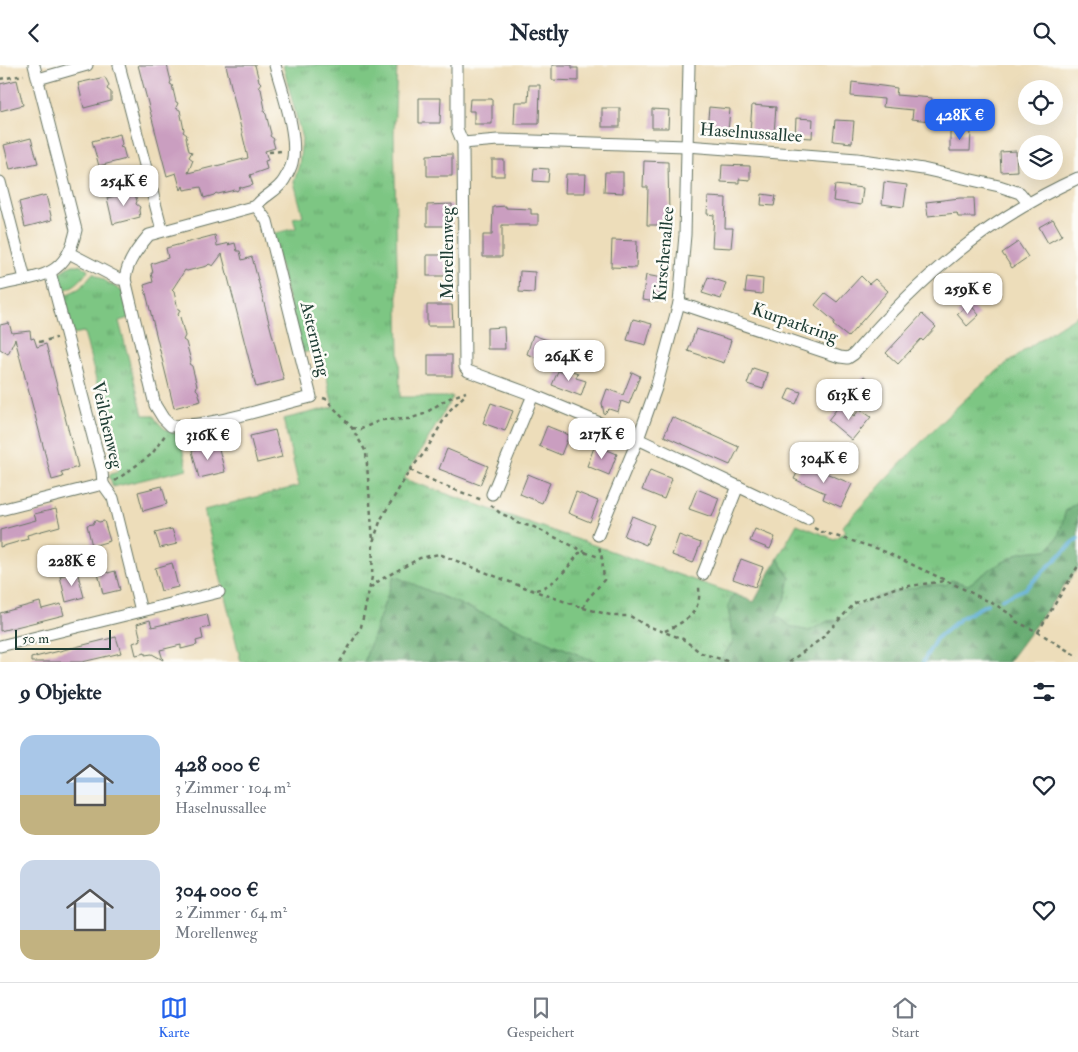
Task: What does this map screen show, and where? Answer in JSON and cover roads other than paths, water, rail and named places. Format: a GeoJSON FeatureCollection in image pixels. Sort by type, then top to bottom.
{"type":"FeatureCollection","features":[{"type":"Feature","properties":{"kind":"street"},"geometry":{"type":"LineString","coordinates":[[0,285],[50,272],[63,263],[69,253],[76,230],[74,218],[33,73],[87,65]]}},
{"type":"Feature","properties":{"kind":"street"},"geometry":{"type":"LineString","coordinates":[[119,65],[162,230]]}},
{"type":"Feature","properties":{"kind":"street"},"geometry":{"type":"LineString","coordinates":[[69,253],[119,279],[125,279],[126,270],[138,248],[149,235],[256,205],[262,197],[275,191],[283,181],[292,163],[294,136],[275,65]]}},
{"type":"Feature","properties":{"kind":"street","name":"Morellenweg"},"geometry":{"type":"LineString","coordinates":[[457,65],[457,129],[463,143],[465,367],[468,371],[638,439],[807,519]]}},
{"type":"Feature","properties":{"kind":"street","name":"Kirschenallee"},"geometry":{"type":"LineString","coordinates":[[638,439],[656,388],[679,303],[685,235],[689,65]]}},
{"type":"Feature","properties":{"kind":"street","name":"Haselnussallee"},"geometry":{"type":"LineString","coordinates":[[463,143],[498,140],[687,146],[828,156],[923,169],[1006,188],[1020,193],[1028,203]]}},
{"type":"Feature","properties":{"kind":"street","name":"Kurparkring"},"geometry":{"type":"LineString","coordinates":[[679,303],[840,357],[848,358],[854,354],[928,275],[979,235],[1028,203],[1078,178]]}},
{"type":"Feature","properties":{"kind":"street"},"geometry":{"type":"LineString","coordinates":[[0,182],[25,279]]}},
{"type":"Feature","properties":{"kind":"street","name":"Asternring"},"geometry":{"type":"LineString","coordinates":[[125,279],[155,405],[163,418],[171,426],[230,418],[311,397],[267,221],[256,205]]}},
{"type":"Feature","properties":{"kind":"street","name":"Veilchenweg"},"geometry":{"type":"LineString","coordinates":[[0,510],[103,484],[102,471],[50,272]]}},
{"type":"Feature","properties":{"kind":"street"},"geometry":{"type":"LineString","coordinates":[[492,494],[532,395]]}},
{"type":"Feature","properties":{"kind":"street"},"geometry":{"type":"LineString","coordinates":[[598,535],[638,439]]}},
{"type":"Feature","properties":{"kind":"street"},"geometry":{"type":"LineString","coordinates":[[103,484],[113,498],[141,611]]}},
{"type":"Feature","properties":{"kind":"street"},"geometry":{"type":"LineString","coordinates":[[703,574],[738,486]]}},
{"type":"Feature","properties":{"kind":"street"},"geometry":{"type":"LineString","coordinates":[[0,647],[220,591]]}},
{"type":"Feature","properties":{"kind":"waterway"},"geometry":{"type":"LineString","coordinates":[[1002,599],[1025,589],[1078,538]]}},
{"type":"Feature","properties":{"kind":"waterway"},"geometry":{"type":"LineString","coordinates":[[923,662],[936,639],[961,618],[987,604]]}}]}
